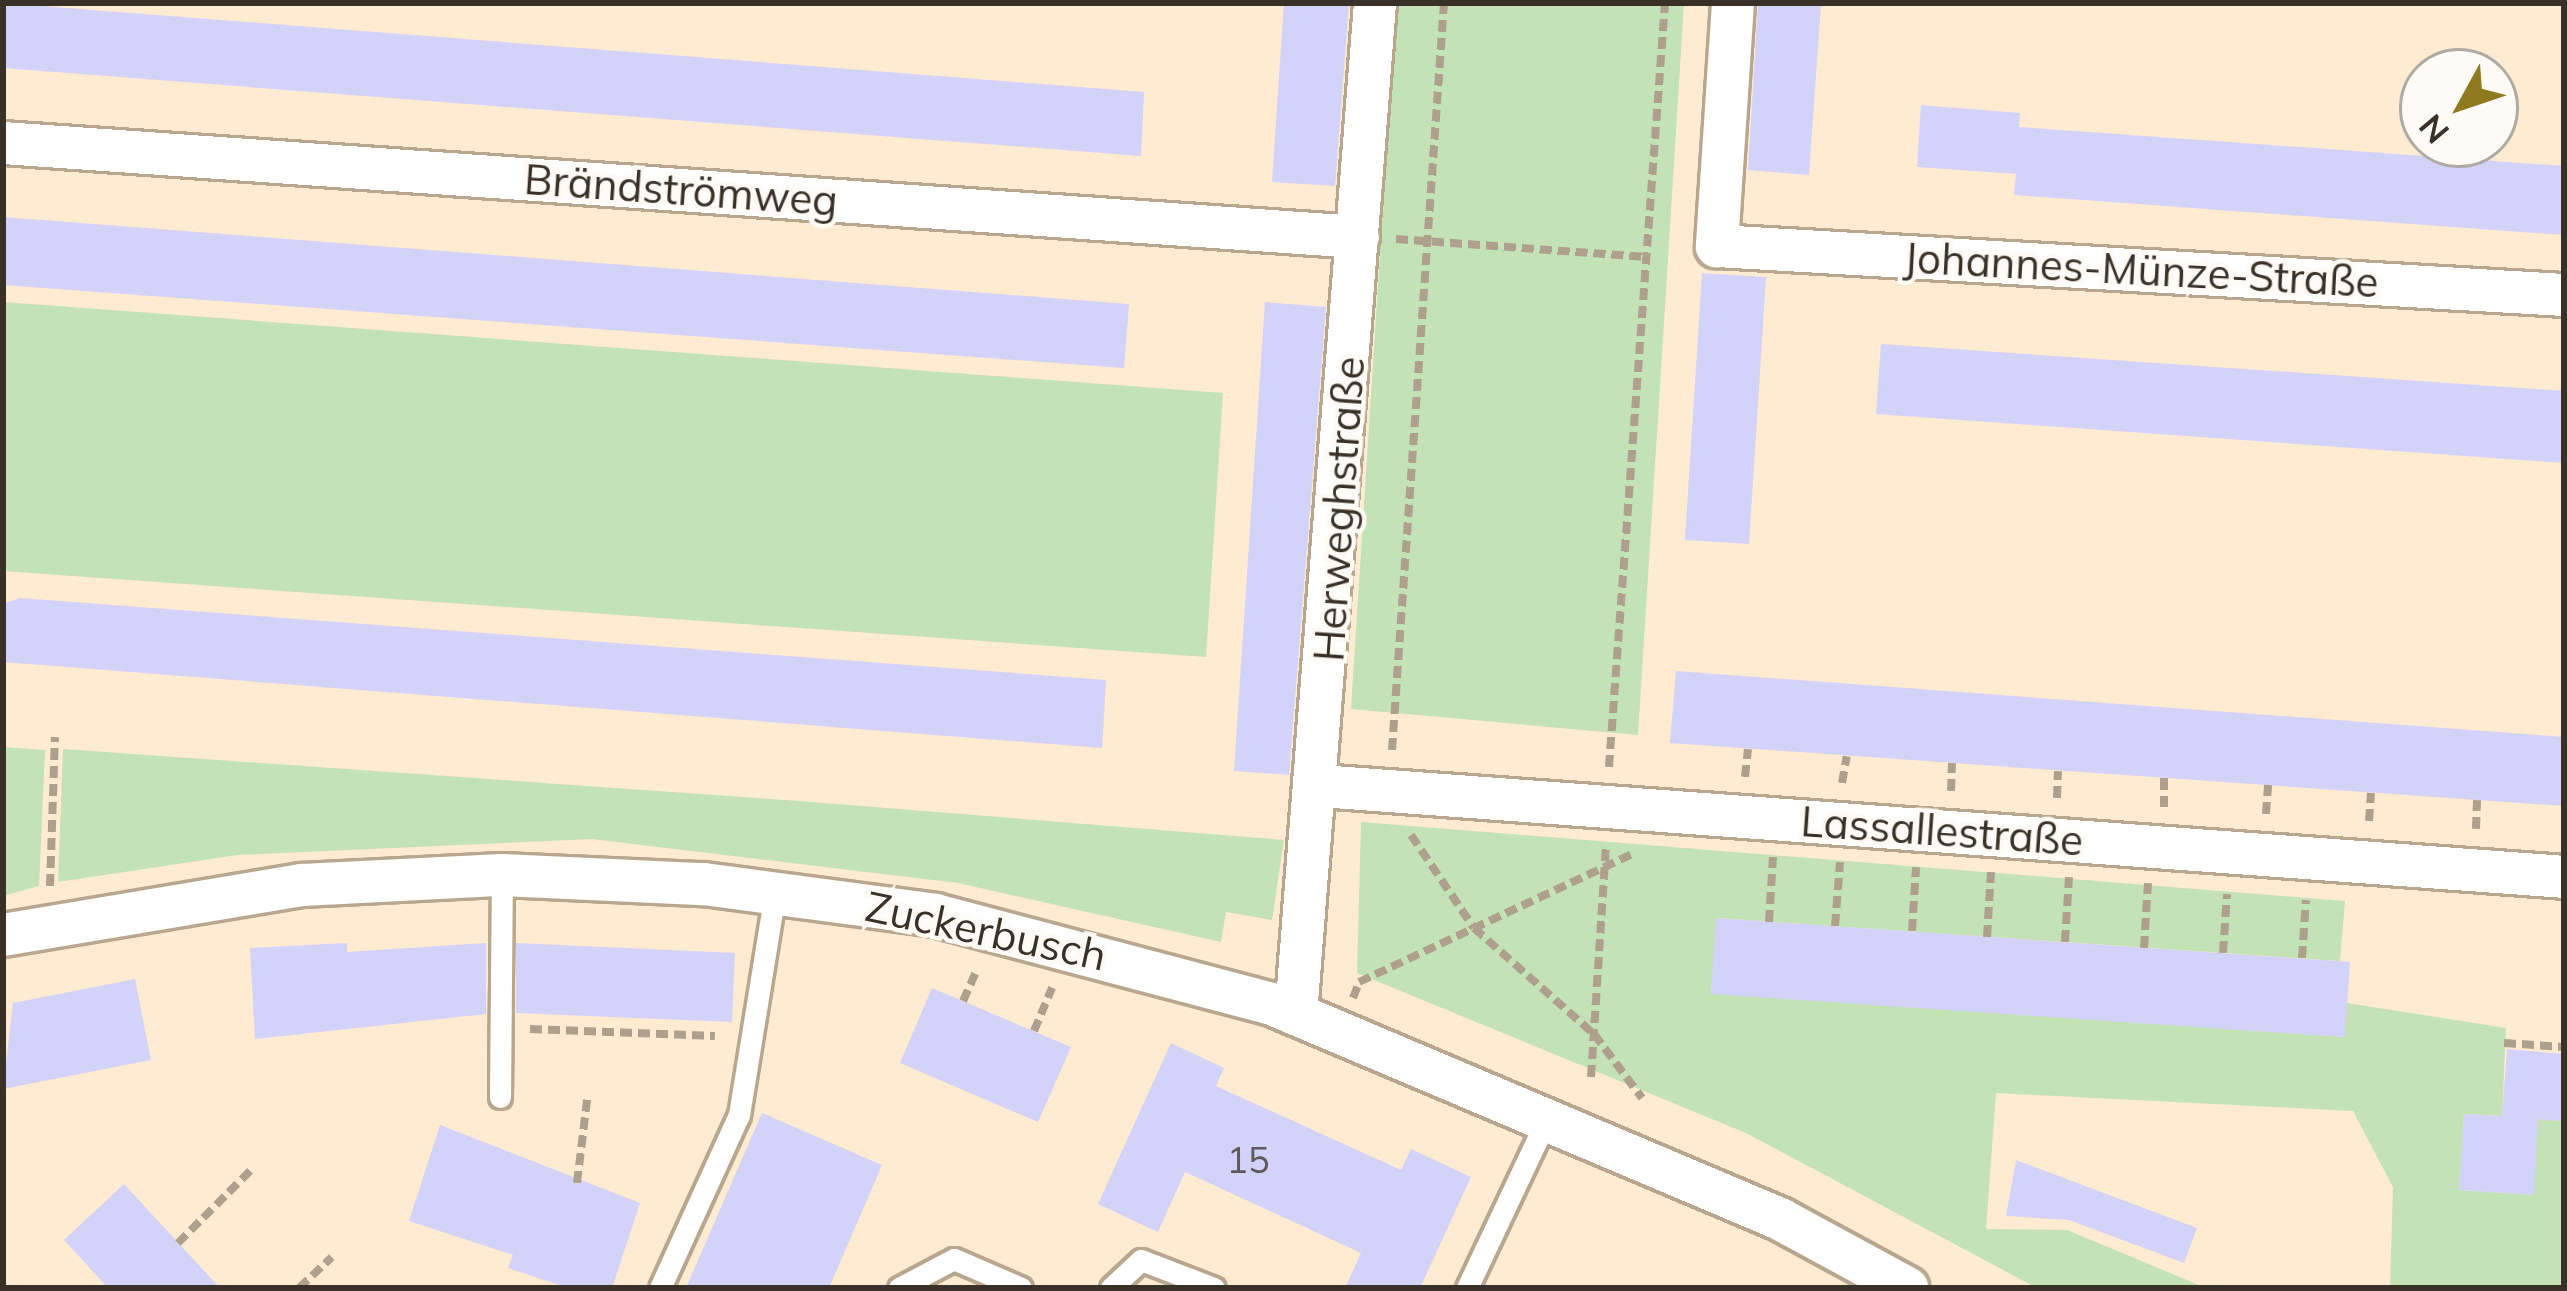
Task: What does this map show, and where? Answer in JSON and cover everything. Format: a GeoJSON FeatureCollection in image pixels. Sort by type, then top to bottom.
{"type":"FeatureCollection","features":[{"type":"Feature","properties":{"kind":"street","name":"Herweghstraße"},"geometry":{"type":"LineString","coordinates":[[1296,1014],[1320,786],[1375,3]]}},
{"type":"Feature","properties":{"kind":"street","name":"Johannes-Münze-Straße"},"geometry":{"type":"LineString","coordinates":[[1733,3],[1717,246],[2564,295]]}},
{"type":"Feature","properties":{"kind":"street","name":"Brändströmweg"},"geometry":{"type":"LineString","coordinates":[[3,142],[1358,237]]}},
{"type":"Feature","properties":{"kind":"street","name":"Lassallestraße"},"geometry":{"type":"LineString","coordinates":[[1320,786],[1395,805],[1606,825],[2564,878]]}},
{"type":"Feature","properties":{"kind":"street","name":"Zuckerbusch"},"geometry":{"type":"LineString","coordinates":[[3,935],[302,885],[502,875],[775,892],[994,928],[1296,1014],[1548,1117],[1906,1288]]}},
{"type":"Feature","properties":{"kind":"lane"},"geometry":{"type":"LineString","coordinates":[[500,1097],[502,875]]}},
{"type":"Feature","properties":{"kind":"lane"},"geometry":{"type":"LineString","coordinates":[[660,1288],[739,1115],[775,892]]}},
{"type":"Feature","properties":{"kind":"lane"},"geometry":{"type":"LineString","coordinates":[[1467,1288],[1548,1117]]}},
{"type":"Feature","properties":{"kind":"lane"},"geometry":{"type":"LineString","coordinates":[[899,1288],[954,1259],[1021,1288]]}},
{"type":"Feature","properties":{"kind":"lane"},"geometry":{"type":"LineString","coordinates":[[1111,1288],[1141,1260],[1214,1288]]}},
{"type":"Feature","properties":{"kind":"path"},"geometry":{"type":"LineString","coordinates":[[1444,3],[1395,805],[1474,928],[1594,1034],[1642,1099]]}},
{"type":"Feature","properties":{"kind":"path"},"geometry":{"type":"LineString","coordinates":[[1591,1077],[1664,3]]}},
{"type":"Feature","properties":{"kind":"path"},"geometry":{"type":"LineString","coordinates":[[1358,237],[1646,257]]}},
{"type":"Feature","properties":{"kind":"path"},"geometry":{"type":"LineString","coordinates":[[49,892],[56,737]]}},
{"type":"Feature","properties":{"kind":"path"},"geometry":{"type":"LineString","coordinates":[[1744,784],[1748,749]]}},
{"type":"Feature","properties":{"kind":"path"},"geometry":{"type":"LineString","coordinates":[[1841,791],[1847,756]]}},
{"type":"Feature","properties":{"kind":"path"},"geometry":{"type":"LineString","coordinates":[[1951,798],[1952,764]]}},
{"type":"Feature","properties":{"kind":"path"},"geometry":{"type":"LineString","coordinates":[[2057,806],[2058,771]]}},
{"type":"Feature","properties":{"kind":"path"},"geometry":{"type":"LineString","coordinates":[[2164,778],[2164,813]]}},
{"type":"Feature","properties":{"kind":"path"},"geometry":{"type":"LineString","coordinates":[[2266,820],[2268,785]]}},
{"type":"Feature","properties":{"kind":"path"},"geometry":{"type":"LineString","coordinates":[[2369,827],[2372,793]]}},
{"type":"Feature","properties":{"kind":"path"},"geometry":{"type":"LineString","coordinates":[[2476,800],[2476,834]]}},
{"type":"Feature","properties":{"kind":"path"},"geometry":{"type":"LineString","coordinates":[[1359,982],[1648,846]]}},
{"type":"Feature","properties":{"kind":"path"},"geometry":{"type":"LineString","coordinates":[[1769,922],[1774,855]]}},
{"type":"Feature","properties":{"kind":"path"},"geometry":{"type":"LineString","coordinates":[[1835,926],[1840,860]]}},
{"type":"Feature","properties":{"kind":"path"},"geometry":{"type":"LineString","coordinates":[[1912,932],[1916,866]]}},
{"type":"Feature","properties":{"kind":"path"},"geometry":{"type":"LineString","coordinates":[[1987,937],[1991,871]]}},
{"type":"Feature","properties":{"kind":"path"},"geometry":{"type":"LineString","coordinates":[[2065,942],[2069,876]]}},
{"type":"Feature","properties":{"kind":"path"},"geometry":{"type":"LineString","coordinates":[[2144,948],[2149,882]]}},
{"type":"Feature","properties":{"kind":"path"},"geometry":{"type":"LineString","coordinates":[[2223,953],[2227,887]]}},
{"type":"Feature","properties":{"kind":"path"},"geometry":{"type":"LineString","coordinates":[[2302,958],[2306,893]]}},
{"type":"Feature","properties":{"kind":"path"},"geometry":{"type":"LineString","coordinates":[[499,1028],[715,1036]]}},
{"type":"Feature","properties":{"kind":"path"},"geometry":{"type":"LineString","coordinates":[[2504,1043],[2562,1049]]}},
{"type":"Feature","properties":{"kind":"path"},"geometry":{"type":"LineString","coordinates":[[577,1183],[587,1100]]}},
{"type":"Feature","properties":{"kind":"path"},"geometry":{"type":"LineString","coordinates":[[178,1243],[250,1171]]}},
{"type":"Feature","properties":{"kind":"path"},"geometry":{"type":"LineString","coordinates":[[299,1288],[332,1257]]}},
{"type":"Feature","properties":{"kind":"green space"},"geometry":{"type":"Polygon","coordinates":[[[1396,3],[1684,3],[1638,735],[1351,709],[1396,3]]]}},
{"type":"Feature","properties":{"kind":"green space"},"geometry":{"type":"Polygon","coordinates":[[[3,302],[1223,393],[1206,657],[3,571],[3,302]]]}},
{"type":"Feature","properties":{"kind":"green space"},"geometry":{"type":"Polygon","coordinates":[[[3,747],[45,750],[39,886],[3,896],[3,747]]]}},
{"type":"Feature","properties":{"kind":"green space"},"geometry":{"type":"Polygon","coordinates":[[[63,749],[1284,840],[1272,920],[1226,912],[1221,942],[958,883],[592,839],[237,855],[58,882],[63,749]]]}},
{"type":"Feature","properties":{"kind":"green space"},"geometry":{"type":"Polygon","coordinates":[[[1361,822],[2345,901],[2340,961],[1717,918],[1711,993],[2344,1037],[2347,1003],[2506,1028],[2502,1116],[2464,1114],[2459,1190],[2533,1195],[2538,1119],[2564,1121],[2564,1288],[2390,1288],[2393,1187],[2353,1111],[1996,1093],[1986,1229],[2067,1230],[2206,1288],[2037,1288],[1746,1133],[1357,973],[1361,822]]]}},
{"type":"Feature","properties":{"kind":"building"},"geometry":{"type":"Polygon","coordinates":[[[3,3],[1144,92],[1141,156],[3,68],[3,3]]]}},
{"type":"Feature","properties":{"kind":"building"},"geometry":{"type":"Polygon","coordinates":[[[1284,3],[1349,3],[1335,186],[1272,182],[1284,3]]]}},
{"type":"Feature","properties":{"kind":"building"},"geometry":{"type":"Polygon","coordinates":[[[1758,3],[1821,3],[1809,175],[1748,170],[1758,3]]]}},
{"type":"Feature","properties":{"kind":"building"},"geometry":{"type":"Polygon","coordinates":[[[1921,105],[2020,113],[2019,127],[2399,154],[2399,168],[2519,168],[2519,163],[2564,166],[2564,235],[2014,195],[2016,174],[1917,167],[1921,105]]]}},
{"type":"Feature","properties":{"kind":"building"},"geometry":{"type":"Polygon","coordinates":[[[3,217],[1129,304],[1124,368],[3,285],[3,217]]]}},
{"type":"Feature","properties":{"kind":"building"},"geometry":{"type":"Polygon","coordinates":[[[1702,273],[1766,277],[1749,544],[1685,540],[1702,273]]]}},
{"type":"Feature","properties":{"kind":"building"},"geometry":{"type":"Polygon","coordinates":[[[1265,302],[1326,307],[1289,775],[1234,771],[1265,302]]]}},
{"type":"Feature","properties":{"kind":"building"},"geometry":{"type":"Polygon","coordinates":[[[1881,344],[2564,391],[2564,463],[1876,414],[1881,344]]]}},
{"type":"Feature","properties":{"kind":"building"},"geometry":{"type":"Polygon","coordinates":[[[20,598],[1106,680],[1102,748],[3,662],[3,604],[20,598]]]}},
{"type":"Feature","properties":{"kind":"building"},"geometry":{"type":"Polygon","coordinates":[[[1676,671],[2564,737],[2564,806],[1670,743],[1676,671]]]}},
{"type":"Feature","properties":{"kind":"building"},"geometry":{"type":"Polygon","coordinates":[[[1716,918],[2350,962],[2345,1037],[1711,994],[1716,918]]]}},
{"type":"Feature","properties":{"kind":"building"},"geometry":{"type":"Polygon","coordinates":[[[347,943],[347,952],[486,943],[486,1014],[255,1039],[250,948],[347,943]]]}},
{"type":"Feature","properties":{"kind":"building"},"geometry":{"type":"Polygon","coordinates":[[[516,943],[735,953],[732,1022],[516,1013],[516,943]]]}},
{"type":"Feature","properties":{"kind":"building"},"geometry":{"type":"Polygon","coordinates":[[[135,979],[151,1060],[3,1089],[13,1003],[135,979]]]}},
{"type":"Feature","properties":{"kind":"building"},"geometry":{"type":"Polygon","coordinates":[[[932,988],[1071,1047],[1038,1122],[900,1063],[932,988]]]}},
{"type":"Feature","properties":{"kind":"building"},"geometry":{"type":"Polygon","coordinates":[[[1171,1043],[1224,1068],[1216,1086],[1401,1170],[1411,1149],[1471,1177],[1420,1288],[1345,1288],[1361,1253],[1185,1172],[1158,1232],[1098,1204],[1171,1043]]]}},
{"type":"Feature","properties":{"kind":"building"},"geometry":{"type":"Polygon","coordinates":[[[2507,1049],[2564,1054],[2564,1121],[2538,1119],[2534,1195],[2459,1190],[2464,1114],[2502,1116],[2507,1049]]]}},
{"type":"Feature","properties":{"kind":"building"},"geometry":{"type":"Polygon","coordinates":[[[762,1113],[882,1165],[829,1288],[686,1288],[762,1113]]]}},
{"type":"Feature","properties":{"kind":"building"},"geometry":{"type":"Polygon","coordinates":[[[440,1125],[640,1203],[612,1288],[568,1288],[508,1268],[513,1255],[409,1221],[440,1125]]]}},
{"type":"Feature","properties":{"kind":"building"},"geometry":{"type":"Polygon","coordinates":[[[2016,1160],[2197,1228],[2184,1263],[2069,1220],[2006,1216],[2016,1160]]]}},
{"type":"Feature","properties":{"kind":"building"},"geometry":{"type":"Polygon","coordinates":[[[124,1184],[220,1288],[108,1288],[64,1240],[124,1184]]]}}]}
